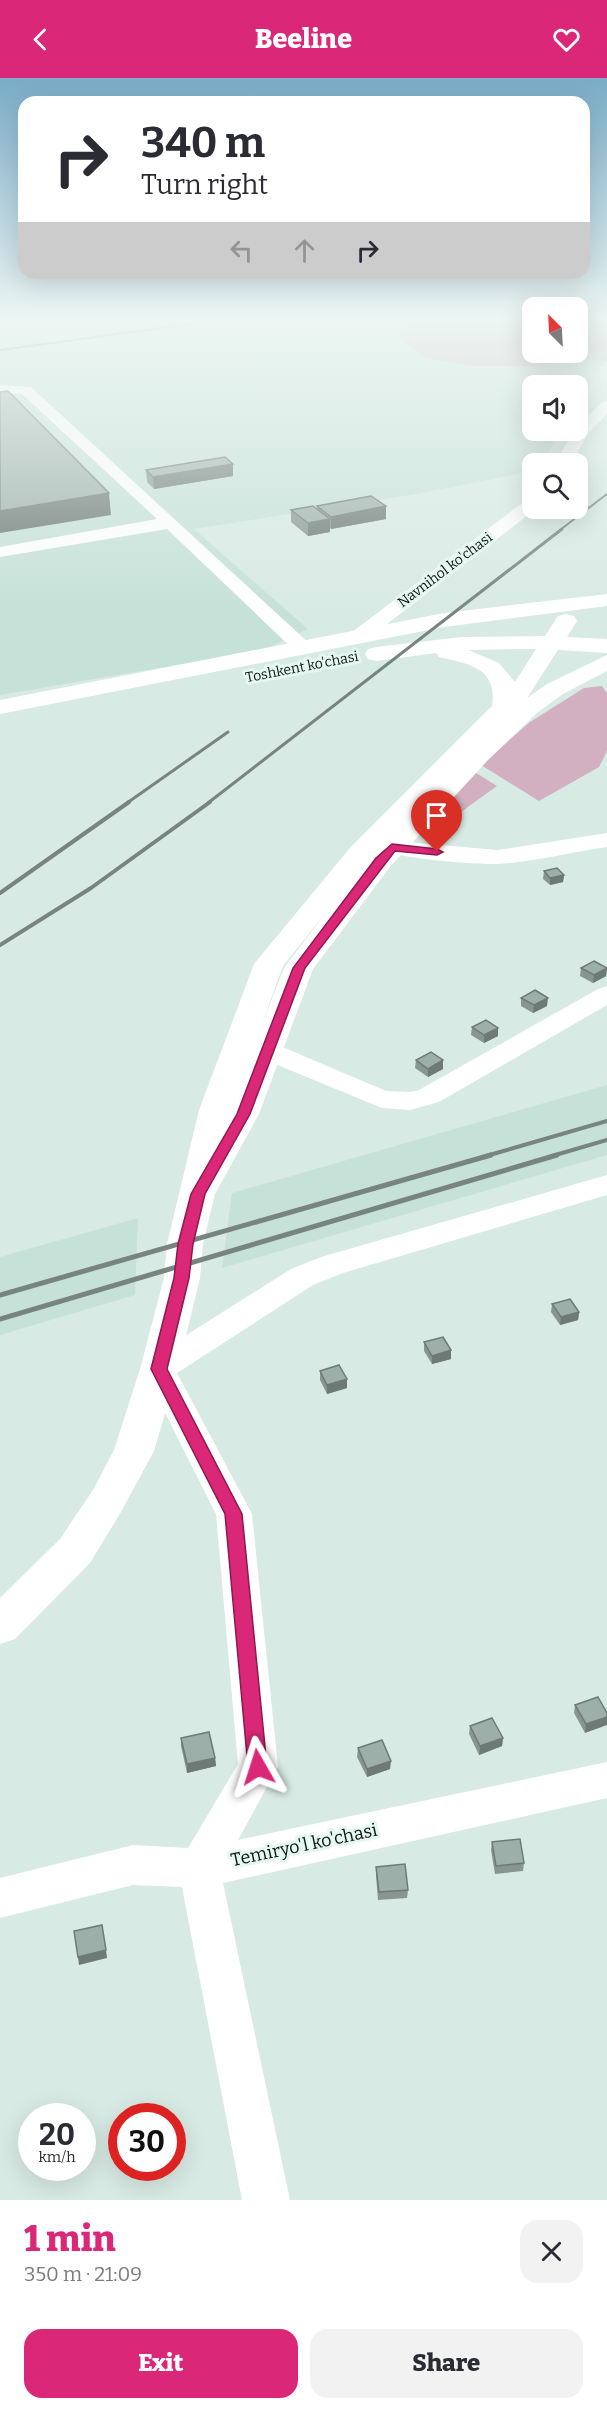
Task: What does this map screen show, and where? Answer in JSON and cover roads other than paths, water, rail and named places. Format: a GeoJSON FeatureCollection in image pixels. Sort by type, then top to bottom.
{"type":"FeatureCollection","features":[{"type":"Feature","properties":{"kind":"main road","name":"Toshkent ko'chasi"},"geometry":{"type":"LineString","coordinates":[[0,707],[444,620],[605,601]]}},
{"type":"Feature","properties":{"kind":"main road"},"geometry":{"type":"LineString","coordinates":[[0,1626],[75,1551],[107,1501],[134,1451],[159,1369],[182,1278],[185,1244],[198,1194],[214,1110],[269,964],[519,693],[554,642],[567,616],[579,606],[605,601]]}},
{"type":"Feature","properties":{"kind":"main road"},"geometry":{"type":"LineString","coordinates":[[566,621],[575,634],[607,645]]}},
{"type":"Feature","properties":{"kind":"main road","name":"Toshkent ko'chasi"},"geometry":{"type":"LineString","coordinates":[[0,724],[388,651],[554,642],[607,645]]}},
{"type":"Feature","properties":{"kind":"main road"},"geometry":{"type":"LineString","coordinates":[[424,648],[470,657],[490,668],[506,682],[508,693],[504,708]]}},
{"type":"Feature","properties":{"kind":"main road"},"geometry":{"type":"LineString","coordinates":[[198,1194],[243,1114],[299,968],[380,861],[382,844],[529,708],[555,689],[607,662]]}},
{"type":"Feature","properties":{"kind":"street"},"geometry":{"type":"LineString","coordinates":[[56,417],[303,648]]}},
{"type":"Feature","properties":{"kind":"street"},"geometry":{"type":"LineString","coordinates":[[569,453],[580,433],[595,417]]}},
{"type":"Feature","properties":{"kind":"street","name":"Navnihol ko'chasi"},"geometry":{"type":"LineString","coordinates":[[358,637],[522,512]]}},
{"type":"Feature","properties":{"kind":"street"},"geometry":{"type":"LineString","coordinates":[[0,552],[161,525],[167,519]]}},
{"type":"Feature","properties":{"kind":"street"},"geometry":{"type":"LineString","coordinates":[[382,844],[498,857],[607,840]]}},
{"type":"Feature","properties":{"kind":"street"},"geometry":{"type":"LineString","coordinates":[[268,1050],[382,1099],[410,1101],[429,1096],[607,994]]}},
{"type":"Feature","properties":{"kind":"street"},"geometry":{"type":"LineString","coordinates":[[266,2200],[199,1868],[258,1767],[234,1514],[159,1369],[302,1277],[332,1265],[607,1185]]}},
{"type":"Feature","properties":{"kind":"street","name":"Temiryo'l ko'chasi"},"geometry":{"type":"LineString","coordinates":[[0,1898],[133,1865],[199,1868],[607,1780]]}},
{"type":"Feature","properties":{"kind":"railway"},"geometry":{"type":"LineString","coordinates":[[560,530],[607,494]]}},
{"type":"Feature","properties":{"kind":"railway"},"geometry":{"type":"LineString","coordinates":[[208,803],[562,529]]}},
{"type":"Feature","properties":{"kind":"railway"},"geometry":{"type":"LineString","coordinates":[[127,803],[228,732]]}},
{"type":"Feature","properties":{"kind":"railway"},"geometry":{"type":"LineString","coordinates":[[0,893],[129,802]]}},
{"type":"Feature","properties":{"kind":"railway"},"geometry":{"type":"LineString","coordinates":[[0,945],[91,888],[210,802]]}},
{"type":"Feature","properties":{"kind":"railway"},"geometry":{"type":"LineString","coordinates":[[486,1156],[607,1121]]}},
{"type":"Feature","properties":{"kind":"railway"},"geometry":{"type":"LineString","coordinates":[[552,1156],[607,1140]]}},
{"type":"Feature","properties":{"kind":"railway"},"geometry":{"type":"LineString","coordinates":[[0,1295],[491,1155]]}},
{"type":"Feature","properties":{"kind":"railway"},"geometry":{"type":"LineString","coordinates":[[0,1319],[557,1155]]}}]}
